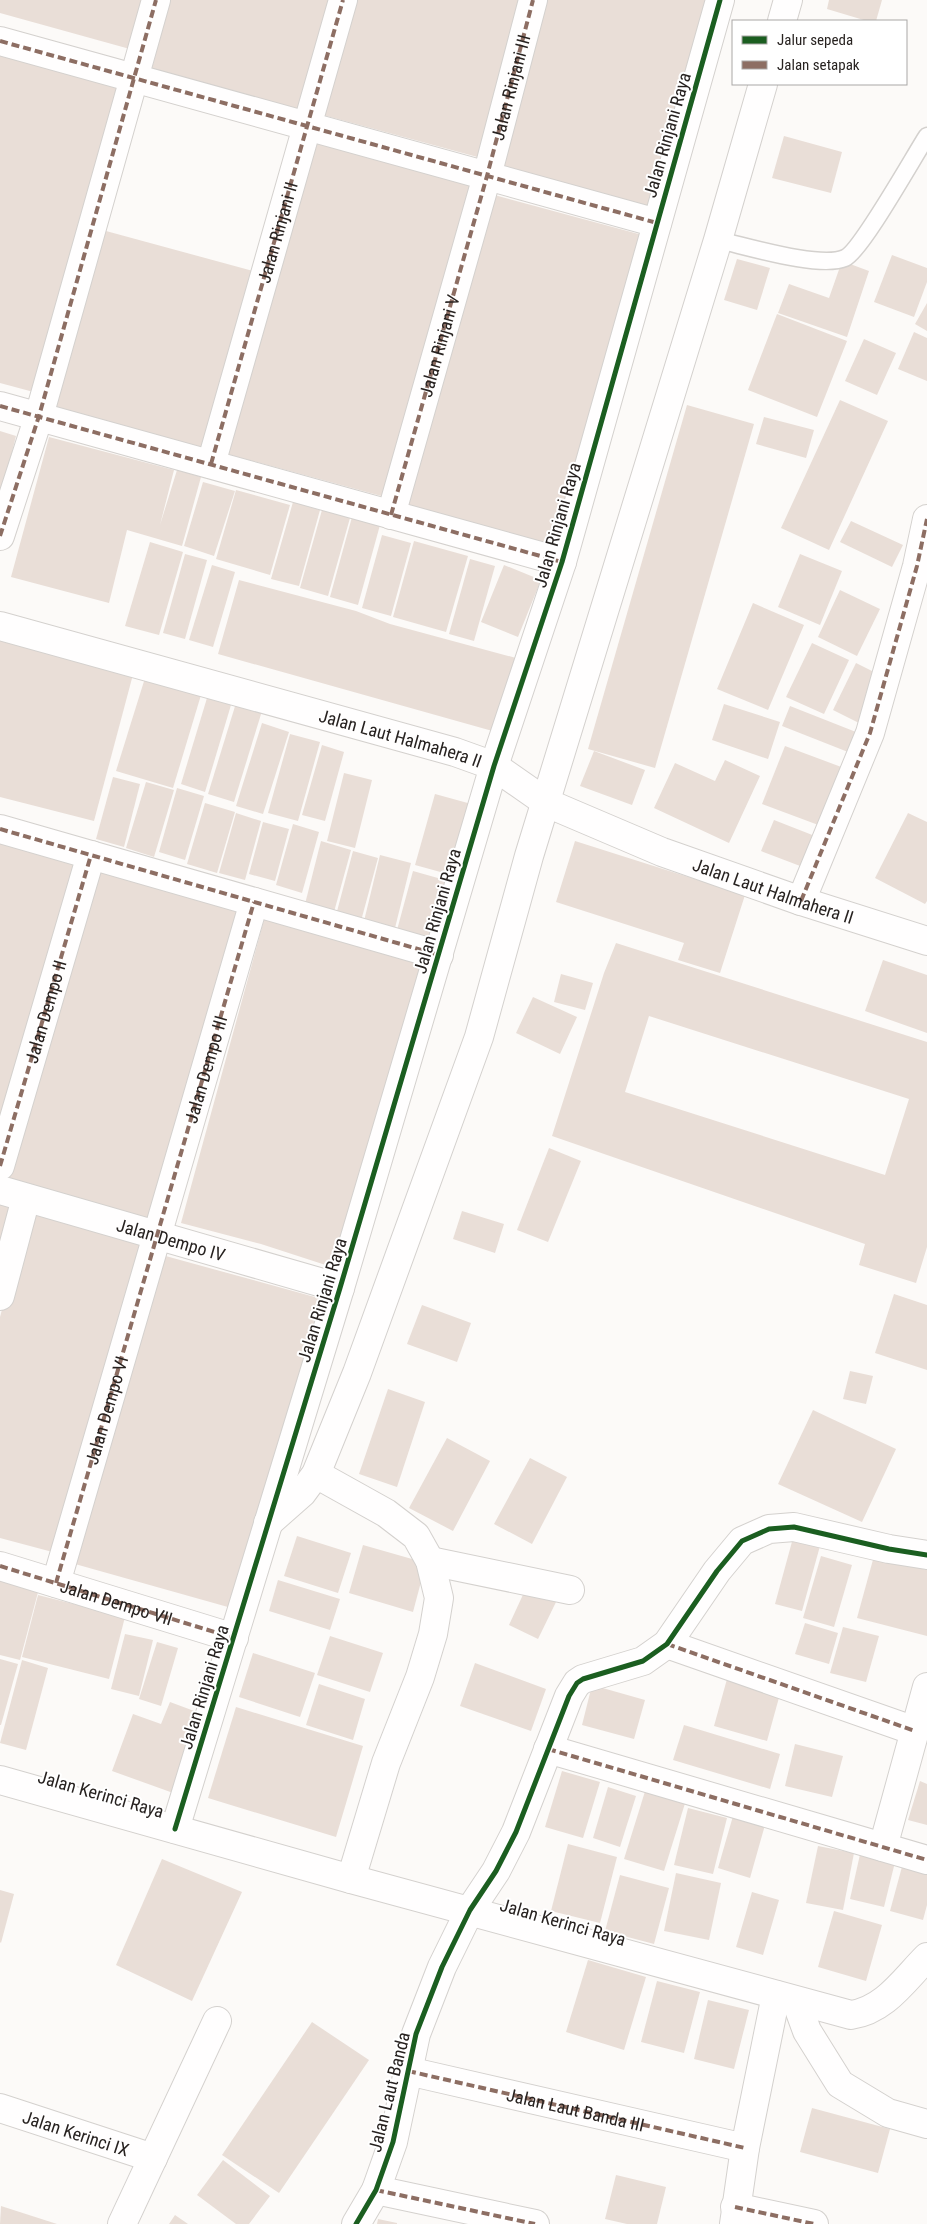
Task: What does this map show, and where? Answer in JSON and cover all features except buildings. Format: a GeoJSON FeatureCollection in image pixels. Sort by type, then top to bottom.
{"type":"FeatureCollection","features":[{"type":"Feature","properties":{"kind":"street"},"geometry":{"type":"LineString","coordinates":[[0,536],[39,416],[156,0]]}},
{"type":"Feature","properties":{"kind":"street","name":"Jalan Rinjani II"},"geometry":{"type":"LineString","coordinates":[[211,464],[343,0]]}},
{"type":"Feature","properties":{"kind":"street","name":"Jalan Rinjani III"},"geometry":{"type":"LineString","coordinates":[[487,176],[533,0]]}},
{"type":"Feature","properties":{"kind":"street","name":"Jalan Rinjani Raya"},"geometry":{"type":"LineString","coordinates":[[175,1829],[340,1288],[494,766],[562,562],[720,0]]}},
{"type":"Feature","properties":{"kind":"street"},"geometry":{"type":"LineString","coordinates":[[782,20],[788,0]]}},
{"type":"Feature","properties":{"kind":"street"},"geometry":{"type":"LineString","coordinates":[[0,41],[657,223]]}},
{"type":"Feature","properties":{"kind":"street"},"geometry":{"type":"LineString","coordinates":[[268,1523],[302,1493],[316,1474],[358,1373],[479,1037],[529,856],[547,803],[718,240],[763,85]]}},
{"type":"Feature","properties":{"kind":"street","name":"Jalan Rinjani V"},"geometry":{"type":"LineString","coordinates":[[391,514],[487,176]]}},
{"type":"Feature","properties":{"kind":"street"},"geometry":{"type":"LineString","coordinates":[[0,406],[562,562]]}},
{"type":"Feature","properties":{"kind":"street"},"geometry":{"type":"LineString","coordinates":[[802,901],[870,733],[917,566],[927,519]]}},
{"type":"Feature","properties":{"kind":"street","name":"Jalan Laut Halmahera II"},"geometry":{"type":"LineString","coordinates":[[0,626],[455,752],[494,766],[547,803],[662,852],[802,901],[927,941]]}},
{"type":"Feature","properties":{"kind":"street"},"geometry":{"type":"LineString","coordinates":[[0,829],[439,955]]}},
{"type":"Feature","properties":{"kind":"street","name":"Jalan Dempo II"},"geometry":{"type":"LineString","coordinates":[[0,1166],[91,855]]}},
{"type":"Feature","properties":{"kind":"street","name":"Jalan Dempo III"},"geometry":{"type":"LineString","coordinates":[[157,1236],[254,902]]}},
{"type":"Feature","properties":{"kind":"street","name":"Jalan Dempo IV"},"geometry":{"type":"LineString","coordinates":[[0,1190],[340,1288]]}},
{"type":"Feature","properties":{"kind":"street"},"geometry":{"type":"LineString","coordinates":[[0,1296],[26,1198]]}},
{"type":"Feature","properties":{"kind":"street","name":"Jalan Dempo VI"},"geometry":{"type":"LineString","coordinates":[[56,1583],[157,1236]]}},
{"type":"Feature","properties":{"kind":"street"},"geometry":{"type":"LineString","coordinates":[[316,1474],[393,1519],[416,1536],[430,1561],[439,1598],[433,1634],[420,1677],[386,1763],[351,1879]]}},
{"type":"Feature","properties":{"kind":"street","name":"Jalan Laut Banda"},"geometry":{"type":"LineString","coordinates":[[356,2224],[376,2190],[393,2142],[416,2034],[442,1967],[470,1910],[496,1871],[516,1832],[569,1696],[577,1684],[583,1679],[643,1661],[667,1644],[718,1571],[742,1541],[769,1529],[794,1527],[889,1549],[927,1555]]}},
{"type":"Feature","properties":{"kind":"street"},"geometry":{"type":"LineString","coordinates":[[430,1561],[570,1590]]}},
{"type":"Feature","properties":{"kind":"street","name":"Jalan Dempo VII"},"geometry":{"type":"LineString","coordinates":[[0,1566],[234,1638]]}},
{"type":"Feature","properties":{"kind":"street"},"geometry":{"type":"LineString","coordinates":[[667,1644],[915,1731]]}},
{"type":"Feature","properties":{"kind":"street"},"geometry":{"type":"LineString","coordinates":[[883,1847],[927,1687]]}},
{"type":"Feature","properties":{"kind":"street"},"geometry":{"type":"LineString","coordinates":[[548,1749],[927,1860]]}},
{"type":"Feature","properties":{"kind":"street","name":"Jalan Kerinci Raya"},"geometry":{"type":"LineString","coordinates":[[0,1780],[351,1879],[470,1910],[795,2011],[851,2015],[865,2013],[881,2004],[927,1957]]}},
{"type":"Feature","properties":{"kind":"street"},"geometry":{"type":"LineString","coordinates":[[795,2011],[840,2084],[888,2113],[927,2124]]}},
{"type":"Feature","properties":{"kind":"street"},"geometry":{"type":"LineString","coordinates":[[795,2011],[745,2148],[734,2216],[814,2224]]}},
{"type":"Feature","properties":{"kind":"street"},"geometry":{"type":"LineString","coordinates":[[122,2224],[218,2021]]}},
{"type":"Feature","properties":{"kind":"street","name":"Jalan Laut Banda III"},"geometry":{"type":"LineString","coordinates":[[408,2071],[745,2148]]}},
{"type":"Feature","properties":{"kind":"street","name":"Jalan Kerinci IX"},"geometry":{"type":"LineString","coordinates":[[0,2108],[153,2158]]}},
{"type":"Feature","properties":{"kind":"street"},"geometry":{"type":"LineString","coordinates":[[376,2190],[535,2224]]}},
{"type":"Feature","properties":{"kind":"lane"},"geometry":{"type":"LineString","coordinates":[[718,240],[811,260],[832,262],[845,258],[852,253],[864,237],[927,136]]}},
{"type":"Feature","properties":{"kind":"marked path"},"geometry":{"type":"LineString","coordinates":[[0,536],[39,416],[156,0]]}},
{"type":"Feature","properties":{"kind":"marked path"},"geometry":{"type":"LineString","coordinates":[[211,464],[343,0]]}},
{"type":"Feature","properties":{"kind":"marked path"},"geometry":{"type":"LineString","coordinates":[[391,515],[487,176],[533,0]]}},
{"type":"Feature","properties":{"kind":"marked path"},"geometry":{"type":"LineString","coordinates":[[0,41],[657,223]]}},
{"type":"Feature","properties":{"kind":"marked path"},"geometry":{"type":"LineString","coordinates":[[0,406],[562,562]]}},
{"type":"Feature","properties":{"kind":"marked path"},"geometry":{"type":"LineString","coordinates":[[801,901],[870,733],[917,566],[927,519]]}},
{"type":"Feature","properties":{"kind":"marked path"},"geometry":{"type":"LineString","coordinates":[[0,829],[439,955]]}},
{"type":"Feature","properties":{"kind":"marked path"},"geometry":{"type":"LineString","coordinates":[[0,1166],[91,855]]}},
{"type":"Feature","properties":{"kind":"marked path"},"geometry":{"type":"LineString","coordinates":[[56,1583],[254,902]]}},
{"type":"Feature","properties":{"kind":"marked path"},"geometry":{"type":"LineString","coordinates":[[0,1566],[234,1638]]}},
{"type":"Feature","properties":{"kind":"marked path"},"geometry":{"type":"LineString","coordinates":[[667,1644],[915,1731]]}},
{"type":"Feature","properties":{"kind":"marked path"},"geometry":{"type":"LineString","coordinates":[[548,1749],[927,1860]]}},
{"type":"Feature","properties":{"kind":"marked path"},"geometry":{"type":"LineString","coordinates":[[408,2071],[745,2148]]}},
{"type":"Feature","properties":{"kind":"marked path"},"geometry":{"type":"LineString","coordinates":[[376,2190],[535,2224]]}},
{"type":"Feature","properties":{"kind":"marked path"},"geometry":{"type":"LineString","coordinates":[[735,2207],[814,2224]]}},
{"type":"Feature","properties":{"kind":"cycle path"},"geometry":{"type":"LineString","coordinates":[[175,1829],[340,1288],[494,766],[562,562],[720,0]]}},
{"type":"Feature","properties":{"kind":"cycle path"},"geometry":{"type":"LineString","coordinates":[[356,2224],[376,2190],[393,2142],[416,2034],[442,1967],[470,1910],[496,1871],[516,1832],[569,1696],[577,1683],[583,1679],[643,1661],[667,1644],[717,1571],[742,1541],[769,1529],[794,1527],[889,1549],[927,1555]]}}]}
